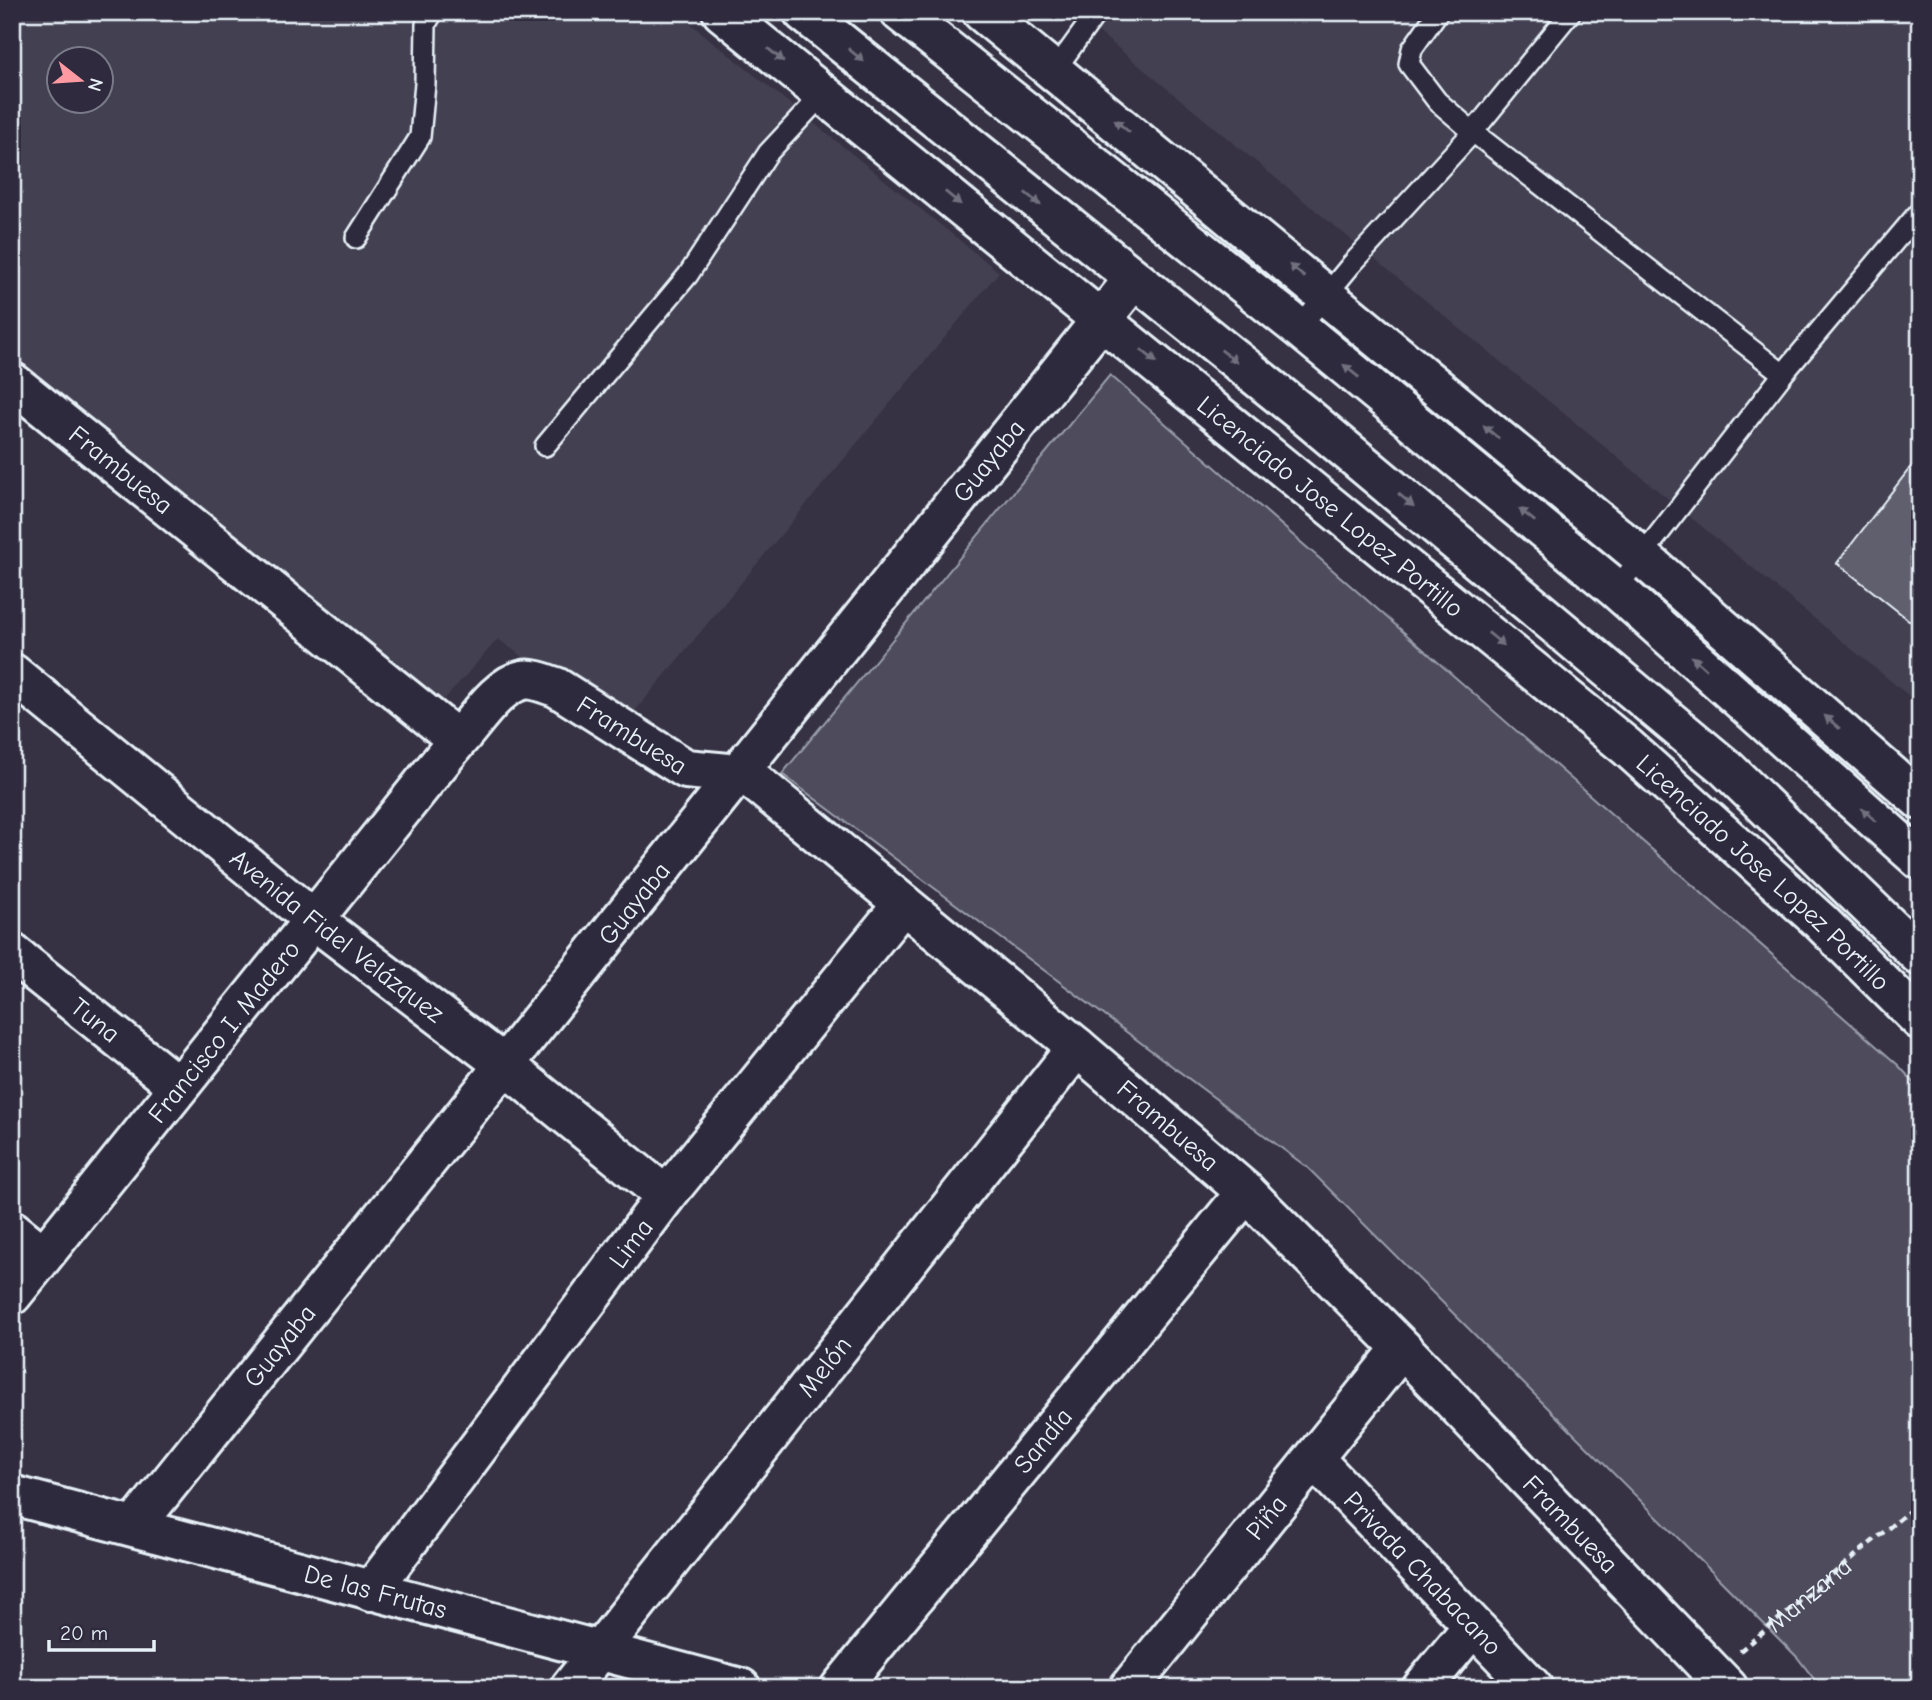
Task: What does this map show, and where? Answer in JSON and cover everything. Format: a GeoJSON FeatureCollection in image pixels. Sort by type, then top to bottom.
{"type":"FeatureCollection","features":[{"type":"Feature","properties":{"kind":"main road","name":"Licenciado Jose Lopez Portillo"},"geometry":{"type":"LineString","coordinates":[[722,12],[1626,747],[1820,920],[1920,1020]]}},
{"type":"Feature","properties":{"kind":"main road","name":"Licenciado Jose Lopez Portillo"},"geometry":{"type":"LineString","coordinates":[[803,12],[1318,427],[1727,768],[1920,956]]}},
{"type":"Feature","properties":{"kind":"main road"},"geometry":{"type":"LineString","coordinates":[[900,12],[1299,328],[1616,589],[1920,860]]}},
{"type":"Feature","properties":{"kind":"main road"},"geometry":{"type":"LineString","coordinates":[[982,12],[1642,556],[1920,800]]}},
{"type":"Feature","properties":{"kind":"main road","name":"Guayaba"},"geometry":{"type":"LineString","coordinates":[[135,1525],[1104,320],[1133,280]]}},
{"type":"Feature","properties":{"kind":"main road","name":"Frambuesa"},"geometry":{"type":"LineString","coordinates":[[12,382],[458,740]]}},
{"type":"Feature","properties":{"kind":"main road","name":"Avenida Fidel Velázquez"},"geometry":{"type":"LineString","coordinates":[[12,673],[314,920],[506,1066],[666,1195]]}},
{"type":"Feature","properties":{"kind":"main road","name":"Frambuesa"},"geometry":{"type":"LineString","coordinates":[[524,680],[556,687],[686,769],[739,774],[754,781],[1077,1047],[1246,1192],[1402,1348],[1714,1683]]}},
{"type":"Feature","properties":{"kind":"main road","name":"Francisco I. Madero"},"geometry":{"type":"LineString","coordinates":[[12,1295],[458,740],[499,695],[511,685],[524,680]]}},
{"type":"Feature","properties":{"kind":"main road","name":"Lima"},"geometry":{"type":"LineString","coordinates":[[371,1591],[666,1195],[902,904]]}},
{"type":"Feature","properties":{"kind":"main road","name":"Tuna"},"geometry":{"type":"LineString","coordinates":[[12,953],[178,1086]]}},
{"type":"Feature","properties":{"kind":"main road","name":"Melón"},"geometry":{"type":"LineString","coordinates":[[570,1688],[1077,1047]]}},
{"type":"Feature","properties":{"kind":"main road","name":"Sandía"},"geometry":{"type":"LineString","coordinates":[[840,1688],[1246,1192]]}},
{"type":"Feature","properties":{"kind":"main road"},"geometry":{"type":"LineString","coordinates":[[12,1230],[43,1255]]}},
{"type":"Feature","properties":{"kind":"main road","name":"Piña"},"geometry":{"type":"LineString","coordinates":[[1129,1688],[1402,1348]]}},
{"type":"Feature","properties":{"kind":"main road","name":"Privada Chabacano"},"geometry":{"type":"LineString","coordinates":[[1314,1459],[1533,1688]]}},
{"type":"Feature","properties":{"kind":"main road","name":"De las Frutas"},"geometry":{"type":"LineString","coordinates":[[12,1495],[135,1525],[371,1591],[741,1688]]}},
{"type":"Feature","properties":{"kind":"main road"},"geometry":{"type":"LineString","coordinates":[[1422,1688],[1473,1626]]}},
{"type":"Feature","properties":{"kind":"lane"},"geometry":{"type":"LineString","coordinates":[[356,238],[420,136],[425,84],[426,24],[433,12]]}},
{"type":"Feature","properties":{"kind":"lane"},"geometry":{"type":"LineString","coordinates":[[1055,70],[1097,12]]}},
{"type":"Feature","properties":{"kind":"lane"},"geometry":{"type":"LineString","coordinates":[[1438,12],[1412,49],[1409,64],[1437,101],[1783,374]]}},
{"type":"Feature","properties":{"kind":"lane"},"geometry":{"type":"LineString","coordinates":[[1299,328],[1473,132],[1571,12]]}},
{"type":"Feature","properties":{"kind":"lane"},"geometry":{"type":"LineString","coordinates":[[545,446],[688,275],[768,153],[824,94]]}},
{"type":"Feature","properties":{"kind":"lane"},"geometry":{"type":"LineString","coordinates":[[1616,589],[1783,374],[1920,211]]}},
{"type":"Feature","properties":{"kind":"path","name":"Manzana"},"geometry":{"type":"LineString","coordinates":[[1714,1683],[1920,1502]]}},
{"type":"Feature","properties":{"kind":"shaded area"},"geometry":{"type":"Polygon","coordinates":[[[12,12],[676,12],[999,272],[621,728],[498,639],[443,701],[12,362],[12,12]]]}},
{"type":"Feature","properties":{"kind":"shaded area"},"geometry":{"type":"Polygon","coordinates":[[[1074,12],[1920,12],[1920,705],[1255,161],[1074,12]]]}},
{"type":"Feature","properties":{"kind":"shaded area"},"geometry":{"type":"Polygon","coordinates":[[[1110,375],[1898,1065],[1920,1089],[1920,1688],[1821,1688],[1797,1657],[1308,1168],[782,774],[1110,375]]]}},
{"type":"Feature","properties":{"kind":"building"},"geometry":{"type":"Polygon","coordinates":[[[1920,455],[1920,629],[1837,563],[1920,455]]]}}]}
